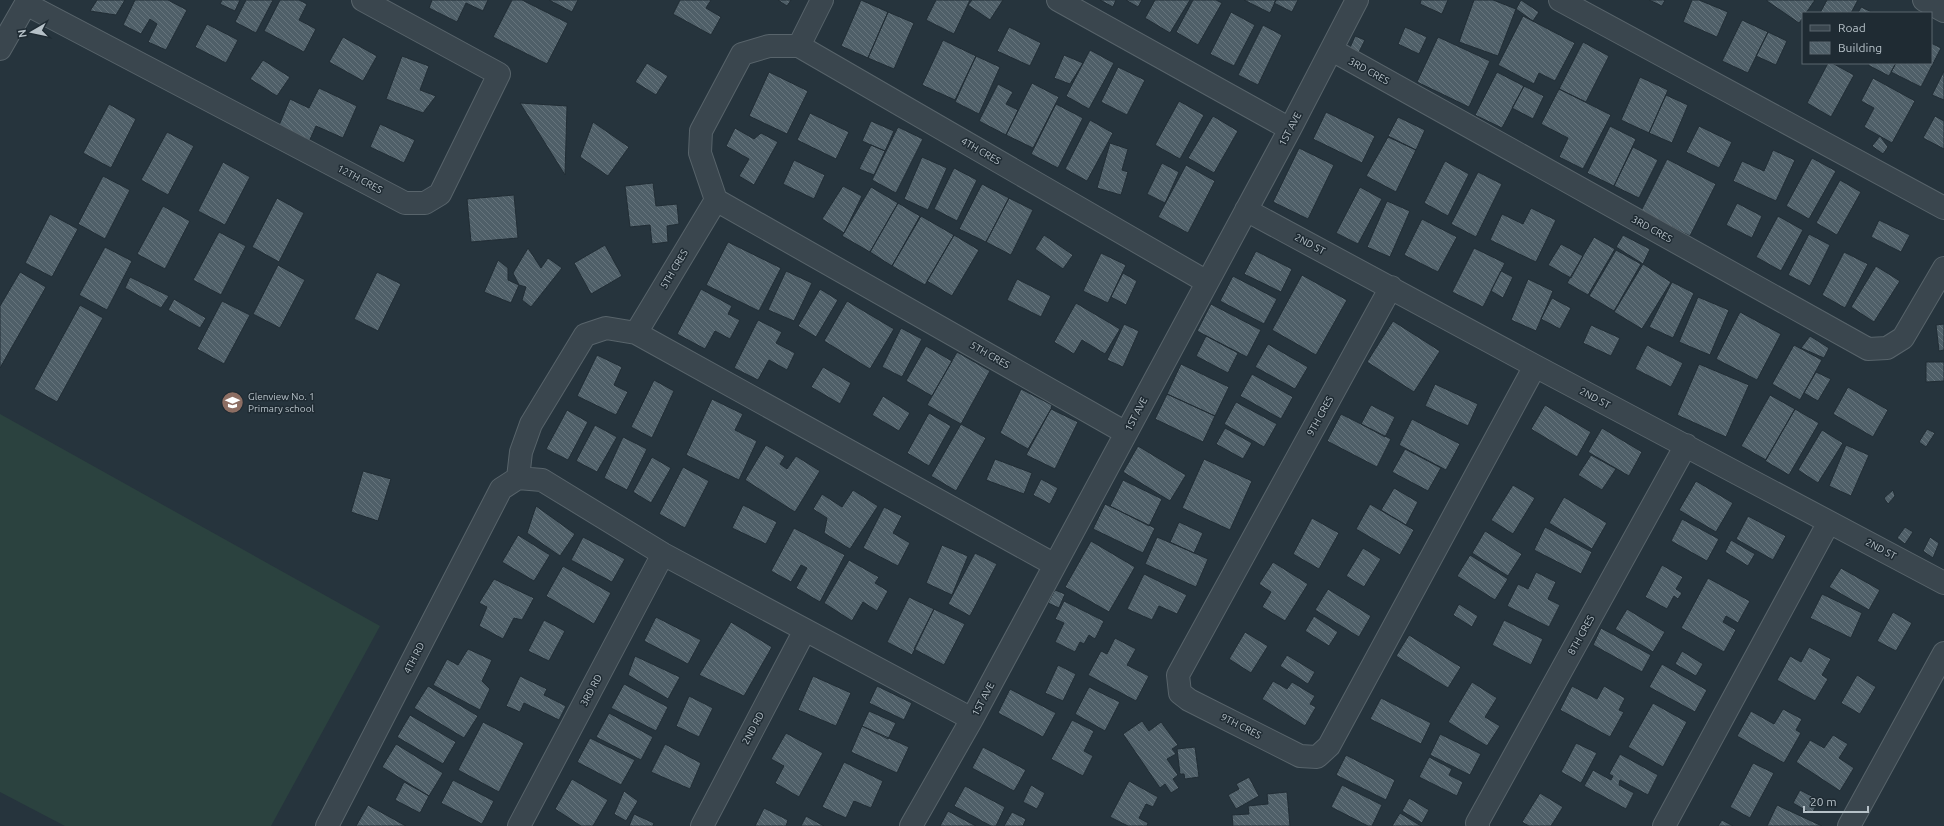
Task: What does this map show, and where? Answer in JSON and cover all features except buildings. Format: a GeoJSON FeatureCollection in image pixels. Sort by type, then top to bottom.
{"type":"FeatureCollection","features":[{"type":"Feature","properties":{"kind":"street","name":"12TH CRES"},"geometry":{"type":"LineString","coordinates":[[27,2],[405,203],[425,203],[440,194],[499,74],[363,0]]}},
{"type":"Feature","properties":{"kind":"street"},"geometry":{"type":"LineString","coordinates":[[716,200],[700,153],[701,131],[742,54],[769,46],[799,46],[822,0]]}},
{"type":"Feature","properties":{"kind":"street"},"geometry":{"type":"LineString","coordinates":[[1058,0],[1290,129]]}},
{"type":"Feature","properties":{"kind":"street","name":"1ST AVE"},"geometry":{"type":"LineString","coordinates":[[911,826],[972,719],[1055,566],[1290,129],[1357,0]]}},
{"type":"Feature","properties":{"kind":"street"},"geometry":{"type":"LineString","coordinates":[[1560,0],[1944,208]]}},
{"type":"Feature","properties":{"kind":"street"},"geometry":{"type":"LineString","coordinates":[[1924,0],[1944,11]]}},
{"type":"Feature","properties":{"kind":"street"},"geometry":{"type":"LineString","coordinates":[[0,49],[27,2]]}},
{"type":"Feature","properties":{"kind":"street","name":"4TH CRES"},"geometry":{"type":"LineString","coordinates":[[799,46],[1207,282]]}},
{"type":"Feature","properties":{"kind":"street","name":"3RD CRES"},"geometry":{"type":"LineString","coordinates":[[1332,50],[1868,349],[1887,348],[1903,338],[1944,268]]}},
{"type":"Feature","properties":{"kind":"street","name":"5TH CRES"},"geometry":{"type":"LineString","coordinates":[[636,333],[716,200],[1126,433]]}},
{"type":"Feature","properties":{"kind":"street","name":"2ND ST"},"geometry":{"type":"LineString","coordinates":[[1246,210],[1535,366],[1944,583]]}},
{"type":"Feature","properties":{"kind":"street","name":"9TH CRES"},"geometry":{"type":"LineString","coordinates":[[1391,287],[1178,675],[1180,693],[1189,700],[1300,756],[1317,757],[1329,746],[1535,366]]}},
{"type":"Feature","properties":{"kind":"street"},"geometry":{"type":"LineString","coordinates":[[972,719],[663,554],[542,480],[510,484],[531,424],[585,335],[606,328],[636,333],[1055,566]]}},
{"type":"Feature","properties":{"kind":"street","name":"8TH CRES"},"geometry":{"type":"LineString","coordinates":[[1478,826],[1481,816],[1686,445]]}},
{"type":"Feature","properties":{"kind":"street","name":"4TH RD"},"geometry":{"type":"LineString","coordinates":[[327,826],[510,484]]}},
{"type":"Feature","properties":{"kind":"street"},"geometry":{"type":"LineString","coordinates":[[1664,826],[1829,522]]}},
{"type":"Feature","properties":{"kind":"street","name":"3RD RD"},"geometry":{"type":"LineString","coordinates":[[519,826],[663,554]]}},
{"type":"Feature","properties":{"kind":"street","name":"2ND RD"},"geometry":{"type":"LineString","coordinates":[[702,826],[805,630]]}},
{"type":"Feature","properties":{"kind":"street"},"geometry":{"type":"LineString","coordinates":[[1849,826],[1944,653]]}},
{"type":"Feature","properties":{"kind":"green space"},"geometry":{"type":"Polygon","coordinates":[[[0,414],[380,626],[271,826],[65,826],[0,792],[0,414]]]}},
{"type":"Feature","properties":{"kind":"place","name":"Glenview No. 1 Primary school"},"geometry":{"type":"Point","coordinates":[233,402]}}]}
